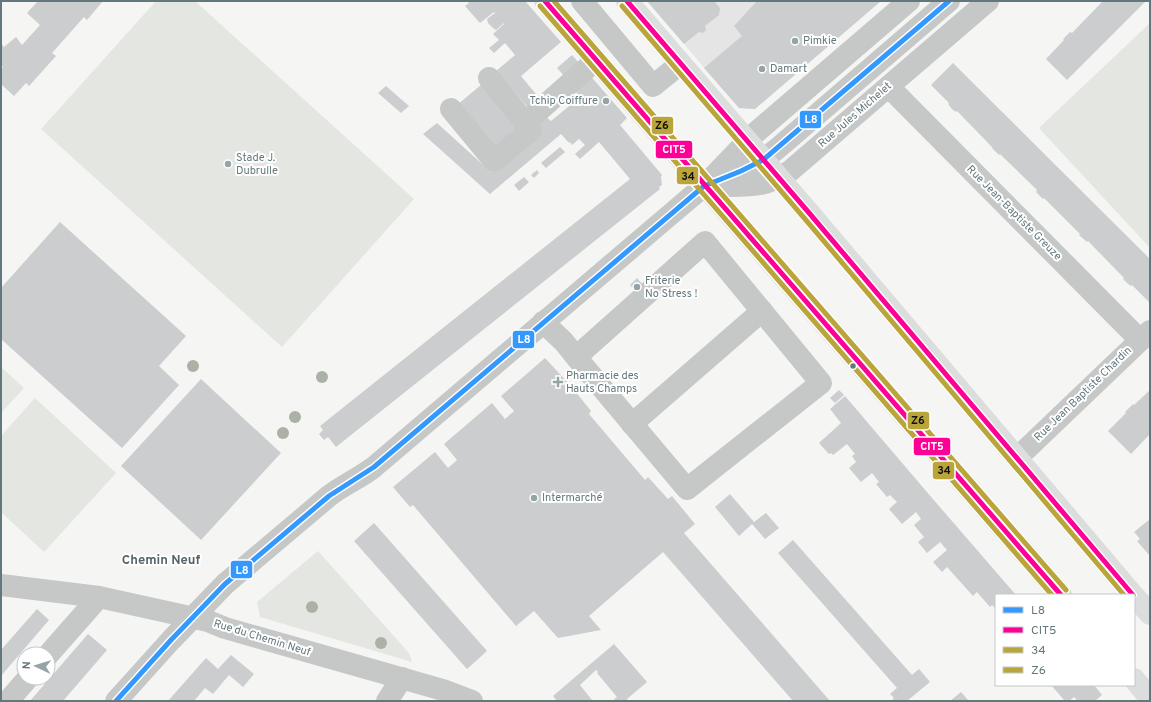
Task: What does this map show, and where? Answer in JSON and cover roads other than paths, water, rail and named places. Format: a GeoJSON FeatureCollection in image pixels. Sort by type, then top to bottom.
{"type":"FeatureCollection","features":[{"type":"Feature","properties":{"kind":"main road"},"geometry":{"type":"LineString","coordinates":[[545,1],[704,186],[1060,594]]}},
{"type":"Feature","properties":{"kind":"main road"},"geometry":{"type":"LineString","coordinates":[[627,1],[1133,594]]}},
{"type":"Feature","properties":{"kind":"main road"},"geometry":{"type":"LineString","coordinates":[[1135,596],[1150,614]]}},
{"type":"Feature","properties":{"kind":"main road"},"geometry":{"type":"LineString","coordinates":[[1135,680],[1150,698]]}},
{"type":"Feature","properties":{"kind":"street"},"geometry":{"type":"LineString","coordinates":[[582,1],[654,86],[680,64]]}},
{"type":"Feature","properties":{"kind":"street"},"geometry":{"type":"LineString","coordinates":[[122,698],[171,640],[225,584],[329,496],[374,467],[704,186],[754,134],[909,1]]}},
{"type":"Feature","properties":{"kind":"street"},"geometry":{"type":"LineString","coordinates":[[704,186],[763,160],[949,1]]}},
{"type":"Feature","properties":{"kind":"street","name":"Rue Jules Michelet"},"geometry":{"type":"LineString","coordinates":[[704,186],[763,184],[779,178],[790,171],[988,1]]}},
{"type":"Feature","properties":{"kind":"street"},"geometry":{"type":"LineString","coordinates":[[525,123],[596,60]]}},
{"type":"Feature","properties":{"kind":"street"},"geometry":{"type":"LineString","coordinates":[[451,109],[494,161],[531,130],[489,78]]}},
{"type":"Feature","properties":{"kind":"street","name":"Rue Jean-Baptiste Greuze"},"geometry":{"type":"LineString","coordinates":[[889,87],[1145,336]]}},
{"type":"Feature","properties":{"kind":"street"},"geometry":{"type":"LineString","coordinates":[[543,322],[564,342],[576,357],[632,424],[687,489],[821,383],[705,242],[576,357]]}},
{"type":"Feature","properties":{"kind":"street"},"geometry":{"type":"LineString","coordinates":[[632,424],[762,311]]}},
{"type":"Feature","properties":{"kind":"street","name":"Rue Jean Baptiste Chardin"},"geometry":{"type":"LineString","coordinates":[[1017,458],[1145,336]]}},
{"type":"Feature","properties":{"kind":"street","name":"Rue du Chemin Neuf"},"geometry":{"type":"LineString","coordinates":[[1,585],[99,597],[208,621],[225,628],[444,690],[472,701]]}},
{"type":"Feature","properties":{"kind":"street"},"geometry":{"type":"LineString","coordinates":[[56,646],[99,597]]}},
{"type":"Feature","properties":{"kind":"street"},"geometry":{"type":"LineString","coordinates":[[387,701],[402,678]]}},
{"type":"Feature","properties":{"kind":"street"},"geometry":{"type":"LineString","coordinates":[[8,701],[21,686]]}},
{"type":"Feature","properties":{"kind":"place","name":"Pimkie"},"geometry":{"type":"Point","coordinates":[795,41]}},
{"type":"Feature","properties":{"kind":"place","name":"Damart"},"geometry":{"type":"Point","coordinates":[762,69]}},
{"type":"Feature","properties":{"kind":"place","name":"Tchip Coiffure"},"geometry":{"type":"Point","coordinates":[606,101]}},
{"type":"Feature","properties":{"kind":"place","name":"Stade J. Dubrulle"},"geometry":{"type":"Point","coordinates":[228,164]}},
{"type":"Feature","properties":{"kind":"place","name":"Friterie No Stress !"},"geometry":{"type":"Point","coordinates":[637,287]}},
{"type":"Feature","properties":{"kind":"place","name":"Pharmacie des Hauts Champs"},"geometry":{"type":"Point","coordinates":[558,382]}},
{"type":"Feature","properties":{"kind":"place","name":"Intermarché"},"geometry":{"type":"Point","coordinates":[534,498]}},
{"type":"Feature","properties":{"kind":"district","name":"Chemin Neuf"},"geometry":{"type":"Point","coordinates":[161,561]}}]}
